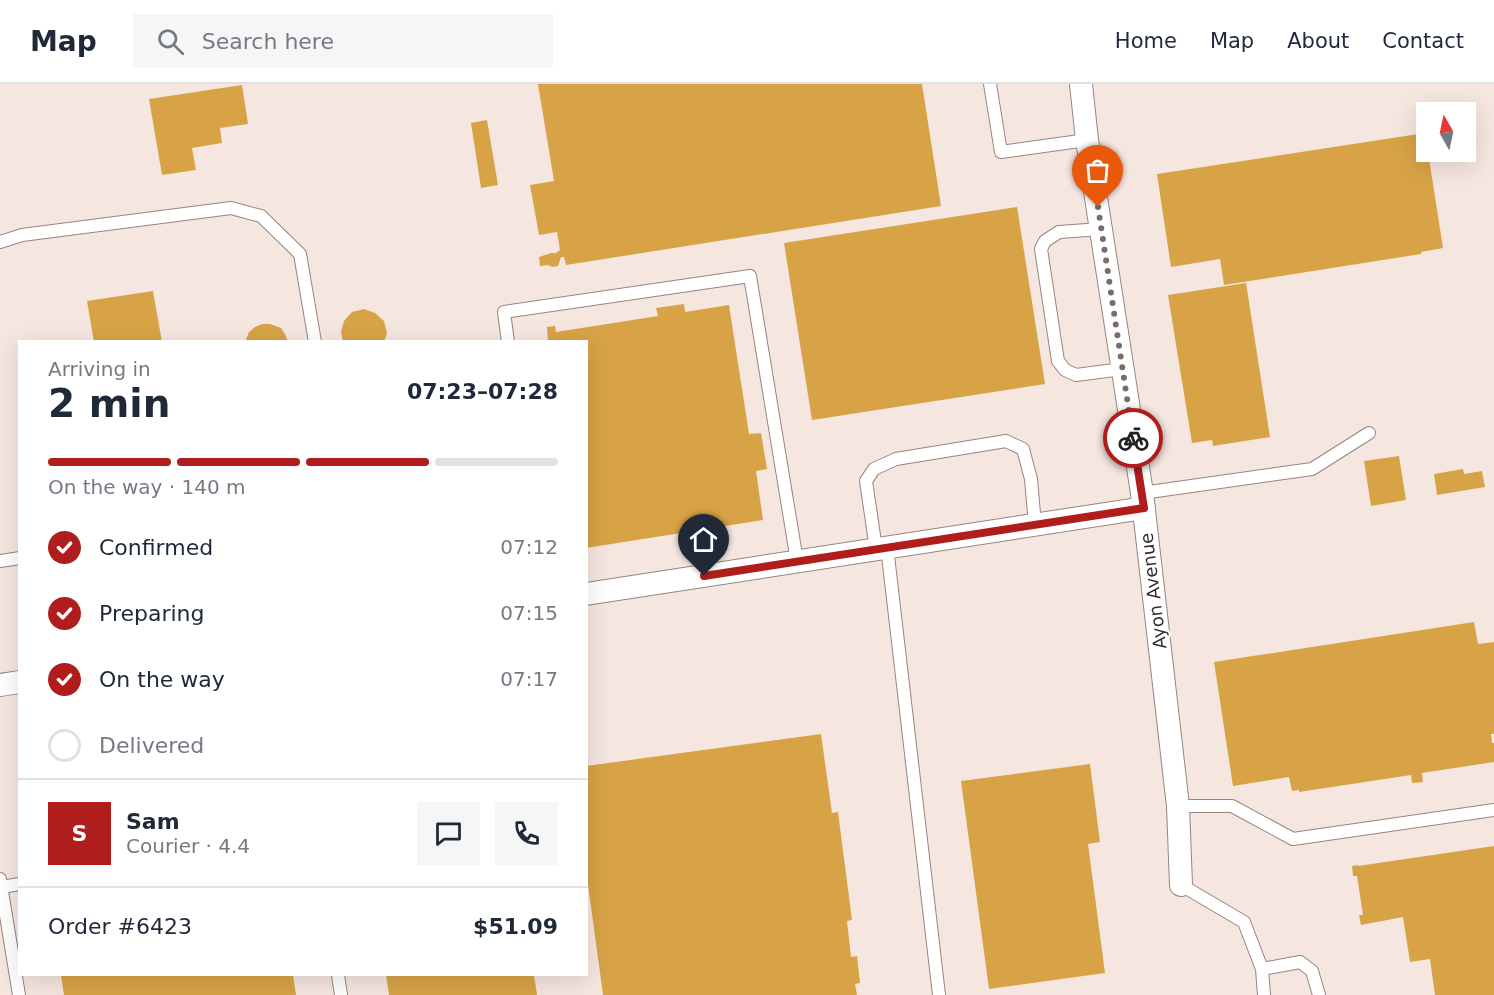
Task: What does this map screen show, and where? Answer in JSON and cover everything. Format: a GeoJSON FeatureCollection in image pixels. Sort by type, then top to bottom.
{"type":"FeatureCollection","features":[{"type":"Feature","properties":{"kind":"street","name":"Ayon Avenue"},"geometry":{"type":"LineString","coordinates":[[1081,84],[1087,140],[1143,500],[1178,806],[1181,885]]}},
{"type":"Feature","properties":{"kind":"street"},"geometry":{"type":"LineString","coordinates":[[588,594],[1035,525],[1143,500]]}},
{"type":"Feature","properties":{"kind":"street"},"geometry":{"type":"LineString","coordinates":[[0,685],[18,682]]}},
{"type":"Feature","properties":{"kind":"lane"},"geometry":{"type":"LineString","coordinates":[[990,84],[1001,152],[1087,140]]}},
{"type":"Feature","properties":{"kind":"lane"},"geometry":{"type":"LineString","coordinates":[[0,242],[22,235],[231,208],[261,216],[300,254],[315,340]]}},
{"type":"Feature","properties":{"kind":"lane"},"geometry":{"type":"LineString","coordinates":[[1101,229],[1059,232],[1045,241],[1041,249],[1058,361],[1065,370],[1076,375],[1122,369]]}},
{"type":"Feature","properties":{"kind":"lane"},"geometry":{"type":"LineString","coordinates":[[508,340],[504,312],[750,276],[797,561]]}},
{"type":"Feature","properties":{"kind":"lane"},"geometry":{"type":"LineString","coordinates":[[1143,500],[1312,468],[1369,433]]}},
{"type":"Feature","properties":{"kind":"lane"},"geometry":{"type":"LineString","coordinates":[[939,995],[881,548],[866,480],[874,468],[896,459],[1006,441],[1023,449],[1030,479],[1035,525]]}},
{"type":"Feature","properties":{"kind":"lane"},"geometry":{"type":"LineString","coordinates":[[0,561],[18,558]]}},
{"type":"Feature","properties":{"kind":"lane"},"geometry":{"type":"LineString","coordinates":[[1178,806],[1232,806],[1293,839],[1494,810]]}},
{"type":"Feature","properties":{"kind":"lane"},"geometry":{"type":"LineString","coordinates":[[18,884],[1,883],[19,995]]}},
{"type":"Feature","properties":{"kind":"lane"},"geometry":{"type":"LineString","coordinates":[[1181,885],[1244,922],[1262,969],[1264,995]]}},
{"type":"Feature","properties":{"kind":"lane"},"geometry":{"type":"LineString","coordinates":[[1262,969],[1300,962],[1312,971],[1319,995]]}},
{"type":"Feature","properties":{"kind":"lane"},"geometry":{"type":"LineString","coordinates":[[338,976],[340,995]]}},
{"type":"Feature","properties":{"kind":"building"},"geometry":{"type":"Polygon","coordinates":[[[538,84],[922,84],[941,206],[566,265],[564,257],[561,257],[558,266],[540,266],[539,257],[560,250],[557,232],[539,235],[530,185],[554,181],[538,84]]]}},
{"type":"Feature","properties":{"kind":"building"},"geometry":{"type":"Polygon","coordinates":[[[242,85],[248,124],[220,128],[222,143],[192,148],[196,170],[162,175],[149,99],[242,85]]]}},
{"type":"Feature","properties":{"kind":"building"},"geometry":{"type":"Polygon","coordinates":[[[487,120],[498,185],[481,188],[471,123],[487,120]]]}},
{"type":"Feature","properties":{"kind":"building"},"geometry":{"type":"Polygon","coordinates":[[[1416,134],[1416,162],[1430,162],[1443,248],[1421,252],[1421,254],[1224,285],[1220,259],[1171,267],[1157,174],[1416,134]]]}},
{"type":"Feature","properties":{"kind":"building"},"geometry":{"type":"Polygon","coordinates":[[[1017,207],[1045,384],[812,420],[784,243],[1017,207]]]}},
{"type":"Feature","properties":{"kind":"building"},"geometry":{"type":"Polygon","coordinates":[[[1246,283],[1270,437],[1213,446],[1212,440],[1192,443],[1168,295],[1246,283]]]}},
{"type":"Feature","properties":{"kind":"building"},"geometry":{"type":"Polygon","coordinates":[[[153,291],[162,340],[94,340],[87,301],[153,291]]]}},
{"type":"Feature","properties":{"kind":"building"},"geometry":{"type":"Polygon","coordinates":[[[684,304],[685,312],[729,305],[749,434],[761,433],[767,469],[756,471],[763,520],[588,548],[588,340],[548,340],[547,327],[555,326],[556,332],[658,316],[656,308],[684,304]]]}},
{"type":"Feature","properties":{"kind":"building"},"geometry":{"type":"Polygon","coordinates":[[[364,309],[375,313],[384,321],[387,333],[385,340],[343,340],[341,332],[344,321],[352,312],[364,309]]]}},
{"type":"Feature","properties":{"kind":"building"},"geometry":{"type":"Polygon","coordinates":[[[270,324],[281,328],[287,340],[246,340],[249,332],[255,327],[270,324]]]}},
{"type":"Feature","properties":{"kind":"building"},"geometry":{"type":"Polygon","coordinates":[[[1399,456],[1406,500],[1371,506],[1364,461],[1399,456]]]}},
{"type":"Feature","properties":{"kind":"building"},"geometry":{"type":"Polygon","coordinates":[[[1463,469],[1464,474],[1482,471],[1485,487],[1437,495],[1434,474],[1463,469]]]}},
{"type":"Feature","properties":{"kind":"building"},"geometry":{"type":"Polygon","coordinates":[[[1474,622],[1478,644],[1494,642],[1494,734],[1491,734],[1492,743],[1494,743],[1494,762],[1422,773],[1423,782],[1412,783],[1411,775],[1299,792],[1299,790],[1292,791],[1289,777],[1233,786],[1214,662],[1474,622]]]}},
{"type":"Feature","properties":{"kind":"building"},"geometry":{"type":"Polygon","coordinates":[[[821,734],[832,813],[838,812],[852,920],[847,921],[851,957],[857,956],[860,983],[855,984],[857,995],[603,995],[588,885],[588,766],[821,734]]]}},
{"type":"Feature","properties":{"kind":"building"},"geometry":{"type":"Polygon","coordinates":[[[1090,764],[1100,842],[1088,844],[1105,973],[989,989],[961,781],[1090,764]]]}},
{"type":"Feature","properties":{"kind":"building"},"geometry":{"type":"Polygon","coordinates":[[[1494,846],[1494,995],[1435,995],[1430,959],[1410,962],[1403,917],[1361,925],[1359,915],[1363,915],[1357,876],[1353,876],[1352,866],[1494,846]]]}},
{"type":"Feature","properties":{"kind":"building"},"geometry":{"type":"Polygon","coordinates":[[[61,976],[293,976],[296,995],[64,995],[61,976]]]}},
{"type":"Feature","properties":{"kind":"building"},"geometry":{"type":"Polygon","coordinates":[[[386,976],[534,976],[537,995],[389,995],[386,976]]]}},
{"type":"Feature","properties":{"kind":"way so far"},"geometry":{"type":"LineString","coordinates":[[1098,207],[1133,438]]}},
{"type":"Feature","properties":{"kind":"route"},"geometry":{"type":"LineString","coordinates":[[704,576],[1144,508],[1133,438]]}}]}
